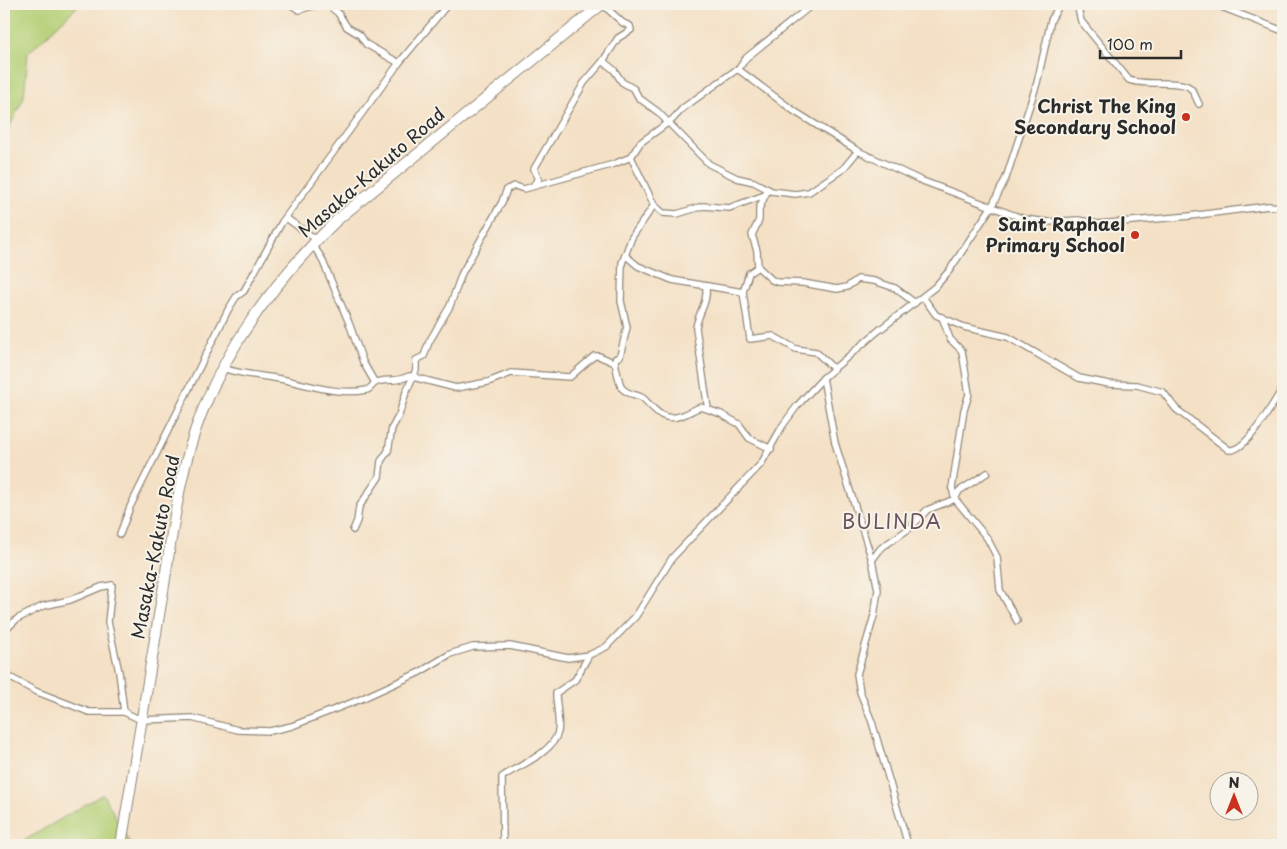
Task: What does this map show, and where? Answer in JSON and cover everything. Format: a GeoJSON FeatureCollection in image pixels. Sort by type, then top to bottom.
{"type":"FeatureCollection","features":[{"type":"Feature","properties":{"kind":"highway","name":"Masaka-Kakuto Road"},"geometry":{"type":"LineString","coordinates":[[121,845],[179,493],[202,413],[223,368],[257,312],[280,280],[314,242],[345,214],[602,4]]}},
{"type":"Feature","properties":{"kind":"street"},"geometry":{"type":"LineString","coordinates":[[290,4],[299,10],[320,4]]}},
{"type":"Feature","properties":{"kind":"street"},"geometry":{"type":"LineString","coordinates":[[327,4],[338,13],[347,27],[360,35],[366,44],[399,63]]}},
{"type":"Feature","properties":{"kind":"street"},"geometry":{"type":"LineString","coordinates":[[120,534],[130,507],[228,310],[236,297],[244,291],[270,241],[399,63],[448,4]]}},
{"type":"Feature","properties":{"kind":"street"},"geometry":{"type":"LineString","coordinates":[[534,184],[539,179],[535,171],[536,167],[584,83],[603,61],[618,38],[631,28],[602,4]]}},
{"type":"Feature","properties":{"kind":"street"},"geometry":{"type":"LineString","coordinates":[[353,530],[357,521],[358,507],[379,477],[381,461],[388,451],[392,428],[416,370],[416,360],[424,356],[429,342],[450,306],[462,273],[502,202],[506,189],[515,186],[524,189],[534,184],[614,164],[631,156],[640,143],[683,108],[738,70],[746,58],[814,4]]}},
{"type":"Feature","properties":{"kind":"street"},"geometry":{"type":"LineString","coordinates":[[4,674],[35,691],[89,712],[124,712],[141,720],[192,718],[238,730],[277,730],[361,699],[420,672],[450,654],[473,647],[510,646],[568,658],[589,655],[606,647],[626,628],[668,563],[761,464],[790,415],[823,378],[923,297],[949,271],[992,206],[1006,178],[1037,83],[1051,20],[1060,4]]}},
{"type":"Feature","properties":{"kind":"street"},"geometry":{"type":"LineString","coordinates":[[1077,4],[1081,21],[1129,80],[1139,84],[1188,86],[1199,104]]}},
{"type":"Feature","properties":{"kind":"street"},"geometry":{"type":"LineString","coordinates":[[1214,4],[1283,31]]}},
{"type":"Feature","properties":{"kind":"street"},"geometry":{"type":"LineString","coordinates":[[603,61],[614,70],[622,82],[634,89],[638,98],[658,112],[709,164],[737,178],[754,182],[766,192]]}},
{"type":"Feature","properties":{"kind":"street"},"geometry":{"type":"LineString","coordinates":[[738,70],[794,111],[858,151],[928,183],[1024,219],[1048,222],[1078,220],[1098,224],[1190,216],[1268,206],[1283,207]]}},
{"type":"Feature","properties":{"kind":"street"},"geometry":{"type":"LineString","coordinates":[[631,156],[654,205],[663,213],[677,214],[703,206],[729,208],[766,192],[795,194],[809,192],[843,169],[858,151]]}},
{"type":"Feature","properties":{"kind":"street"},"geometry":{"type":"LineString","coordinates":[[758,267],[758,256],[752,231],[758,220],[759,209],[766,192]]}},
{"type":"Feature","properties":{"kind":"street"},"geometry":{"type":"LineString","coordinates":[[615,363],[615,360],[620,356],[627,327],[621,300],[621,271],[632,237],[654,205]]}},
{"type":"Feature","properties":{"kind":"street"},"geometry":{"type":"LineString","coordinates":[[286,218],[314,242],[349,323],[363,362],[375,383]]}},
{"type":"Feature","properties":{"kind":"street"},"geometry":{"type":"LineString","coordinates":[[626,256],[646,270],[672,280],[742,292]]}},
{"type":"Feature","properties":{"kind":"street"},"geometry":{"type":"LineString","coordinates":[[758,267],[749,274],[742,292],[747,311],[746,324],[751,340],[773,336],[796,349],[816,352],[834,369]]}},
{"type":"Feature","properties":{"kind":"street"},"geometry":{"type":"LineString","coordinates":[[758,267],[777,282],[803,283],[833,288],[847,287],[858,279],[874,281],[894,288],[915,303]]}},
{"type":"Feature","properties":{"kind":"street"},"geometry":{"type":"LineString","coordinates":[[706,287],[707,296],[697,318],[696,328],[708,409]]}},
{"type":"Feature","properties":{"kind":"street"},"geometry":{"type":"LineString","coordinates":[[923,297],[936,315],[964,327],[1008,337],[1079,378],[1109,384],[1137,385],[1163,392],[1176,409],[1229,450],[1239,448],[1248,440],[1283,388]]}},
{"type":"Feature","properties":{"kind":"street"},"geometry":{"type":"LineString","coordinates":[[942,318],[950,339],[962,351],[969,394],[964,410],[951,482],[955,499],[986,538],[997,557],[1000,590],[1017,621]]}},
{"type":"Feature","properties":{"kind":"street"},"geometry":{"type":"LineString","coordinates":[[223,368],[238,373],[301,382],[334,390],[367,390],[375,383],[399,381],[413,376],[425,381],[456,388],[488,382],[511,373],[570,377],[594,356],[599,356],[615,363],[620,373],[621,386],[624,390],[634,396],[644,398],[659,415],[670,418],[681,416],[696,408],[708,409],[739,424],[751,440],[771,449]]}},
{"type":"Feature","properties":{"kind":"street"},"geometry":{"type":"LineString","coordinates":[[823,378],[835,443],[872,560],[878,590],[876,606],[857,674],[858,684],[872,722],[908,845]]}},
{"type":"Feature","properties":{"kind":"street"},"geometry":{"type":"LineString","coordinates":[[872,560],[881,548],[910,528],[927,510],[955,499],[959,491],[987,473]]}},
{"type":"Feature","properties":{"kind":"street"},"geometry":{"type":"LineString","coordinates":[[4,631],[18,619],[42,606],[70,600],[101,587],[112,585],[108,622],[119,672],[124,712]]}},
{"type":"Feature","properties":{"kind":"street"},"geometry":{"type":"LineString","coordinates":[[502,845],[502,777],[519,765],[545,752],[558,732],[556,693],[575,680],[589,655]]}},
{"type":"Feature","properties":{"kind":"green space"},"geometry":{"type":"Polygon","coordinates":[[[4,4],[80,4],[28,53],[24,97],[6,134],[4,133],[4,4]]]}},
{"type":"Feature","properties":{"kind":"green space"},"geometry":{"type":"Polygon","coordinates":[[[103,794],[131,845],[17,845],[103,794]]]}},
{"type":"Feature","properties":{"kind":"place","name":"Christ The King Secondary School"},"geometry":{"type":"Point","coordinates":[1186,117]}},
{"type":"Feature","properties":{"kind":"place","name":"Saint Raphael Primary School"},"geometry":{"type":"Point","coordinates":[1135,235]}},
{"type":"Feature","properties":{"kind":"district","name":"BULINDA"},"geometry":{"type":"Point","coordinates":[892,522]}}]}
